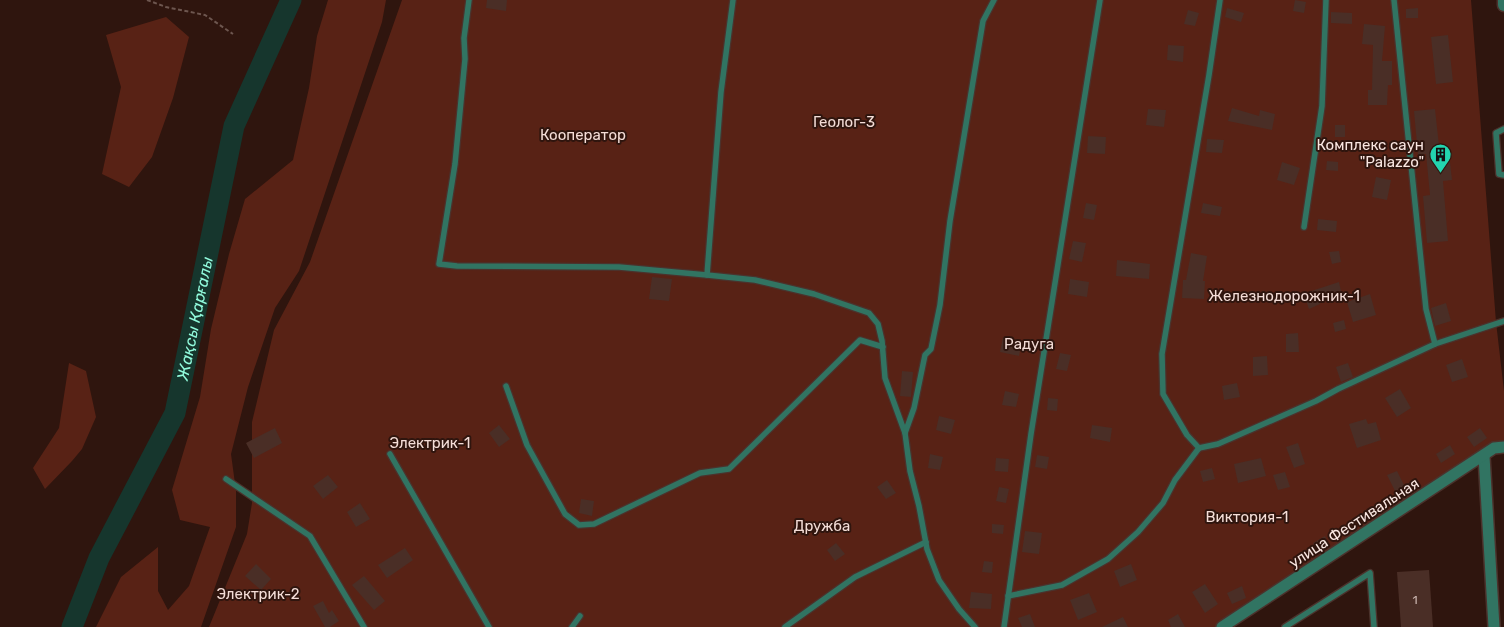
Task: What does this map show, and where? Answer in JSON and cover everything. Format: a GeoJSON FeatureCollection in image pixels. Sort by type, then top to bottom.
{"type":"FeatureCollection","features":[{"type":"Feature","properties":{"kind":"street"},"geometry":{"type":"LineString","coordinates":[[1504,0],[1504,5]]}},
{"type":"Feature","properties":{"kind":"street","name":"улица Фестивальная"},"geometry":{"type":"LineString","coordinates":[[1222,627],[1494,448],[1504,447]]}},
{"type":"Feature","properties":{"kind":"street"},"geometry":{"type":"LineString","coordinates":[[1484,456],[1494,627]]}},
{"type":"Feature","properties":{"kind":"lane"},"geometry":{"type":"LineString","coordinates":[[469,0],[464,38],[465,59],[455,164],[439,264],[466,266],[619,267],[755,280],[814,294],[869,313],[878,324],[883,347],[885,378],[905,433],[910,471],[926,542],[939,580],[959,609],[975,627]]}},
{"type":"Feature","properties":{"kind":"lane"},"geometry":{"type":"LineString","coordinates":[[707,275],[721,92],[733,0]]}},
{"type":"Feature","properties":{"kind":"lane"},"geometry":{"type":"LineString","coordinates":[[905,433],[914,408],[925,355],[931,349],[983,21],[994,0]]}},
{"type":"Feature","properties":{"kind":"lane"},"geometry":{"type":"LineString","coordinates":[[1004,627],[1034,415],[1100,0]]}},
{"type":"Feature","properties":{"kind":"lane"},"geometry":{"type":"LineString","coordinates":[[1199,448],[1187,435],[1163,394],[1162,354],[1220,0]]}},
{"type":"Feature","properties":{"kind":"lane"},"geometry":{"type":"LineString","coordinates":[[1304,227],[1322,106],[1326,0]]}},
{"type":"Feature","properties":{"kind":"lane"},"geometry":{"type":"LineString","coordinates":[[1394,0],[1426,309],[1436,344]]}},
{"type":"Feature","properties":{"kind":"lane"},"geometry":{"type":"LineString","coordinates":[[1504,129],[1496,133],[1499,174],[1504,175]]}},
{"type":"Feature","properties":{"kind":"lane"},"geometry":{"type":"LineString","coordinates":[[1008,596],[1062,585],[1108,560],[1138,532],[1163,503],[1175,480],[1199,448],[1218,444],[1316,401],[1436,344],[1504,321]]}},
{"type":"Feature","properties":{"kind":"lane"},"geometry":{"type":"LineString","coordinates":[[506,386],[527,445],[565,514],[579,525],[594,524],[700,473],[730,469],[860,340],[883,347]]}},
{"type":"Feature","properties":{"kind":"lane"},"geometry":{"type":"LineString","coordinates":[[390,454],[489,627]]}},
{"type":"Feature","properties":{"kind":"lane"},"geometry":{"type":"LineString","coordinates":[[226,479],[310,536],[364,627]]}},
{"type":"Feature","properties":{"kind":"lane"},"geometry":{"type":"LineString","coordinates":[[785,627],[855,577],[926,542]]}},
{"type":"Feature","properties":{"kind":"lane"},"geometry":{"type":"LineString","coordinates":[[1285,627],[1370,573],[1374,627]]}},
{"type":"Feature","properties":{"kind":"lane"},"geometry":{"type":"LineString","coordinates":[[572,627],[580,616]]}},
{"type":"Feature","properties":{"kind":"path"},"geometry":{"type":"LineString","coordinates":[[147,0],[166,7],[204,14],[233,34]]}},
{"type":"Feature","properties":{"kind":"green space"},"geometry":{"type":"Polygon","coordinates":[[[328,0],[386,0],[382,22],[299,271],[275,308],[248,387],[231,454],[236,491],[236,527],[201,627],[96,627],[121,577],[158,547],[158,591],[168,610],[189,586],[210,527],[180,520],[172,490],[200,397],[211,329],[229,254],[245,199],[293,160],[309,88],[317,36],[328,0]]]}},
{"type":"Feature","properties":{"kind":"green space"},"geometry":{"type":"Polygon","coordinates":[[[402,0],[1471,0],[1496,322],[1504,391],[1504,447],[1222,627],[209,627],[247,534],[252,503],[252,422],[274,330],[310,262],[402,0]]]}},
{"type":"Feature","properties":{"kind":"green space"},"geometry":{"type":"Polygon","coordinates":[[[166,17],[189,37],[173,98],[152,157],[129,187],[102,174],[121,87],[106,35],[166,17]]]}},
{"type":"Feature","properties":{"kind":"green space"},"geometry":{"type":"Polygon","coordinates":[[[69,363],[86,371],[96,417],[82,449],[45,489],[33,468],[59,428],[69,363]]]}},
{"type":"Feature","properties":{"kind":"building"},"geometry":{"type":"Polygon","coordinates":[[[487,0],[507,0],[506,11],[486,8],[487,0]]]}},
{"type":"Feature","properties":{"kind":"building"},"geometry":{"type":"Polygon","coordinates":[[[1295,0],[1306,2],[1304,13],[1293,11],[1295,0]]]}},
{"type":"Feature","properties":{"kind":"building"},"geometry":{"type":"Polygon","coordinates":[[[1227,8],[1244,13],[1241,22],[1225,17],[1227,8]]]}},
{"type":"Feature","properties":{"kind":"building"},"geometry":{"type":"Polygon","coordinates":[[[1418,8],[1418,18],[1406,18],[1406,9],[1418,8]]]}},
{"type":"Feature","properties":{"kind":"building"},"geometry":{"type":"Polygon","coordinates":[[[1188,10],[1199,13],[1195,26],[1184,24],[1188,10]]]}},
{"type":"Feature","properties":{"kind":"building"},"geometry":{"type":"Polygon","coordinates":[[[1331,12],[1352,13],[1352,24],[1331,23],[1331,12]]]}},
{"type":"Feature","properties":{"kind":"building"},"geometry":{"type":"Polygon","coordinates":[[[1364,24],[1385,26],[1382,61],[1392,61],[1392,85],[1388,85],[1387,105],[1368,105],[1368,90],[1372,90],[1373,45],[1362,44],[1364,24]]]}},
{"type":"Feature","properties":{"kind":"building"},"geometry":{"type":"Polygon","coordinates":[[[1448,35],[1453,82],[1436,84],[1431,37],[1448,35]]]}},
{"type":"Feature","properties":{"kind":"building"},"geometry":{"type":"Polygon","coordinates":[[[1168,45],[1184,46],[1183,62],[1167,60],[1168,45]]]}},
{"type":"Feature","properties":{"kind":"building"},"geometry":{"type":"Polygon","coordinates":[[[1232,108],[1259,116],[1260,110],[1275,114],[1272,130],[1228,121],[1232,108]]]}},
{"type":"Feature","properties":{"kind":"building"},"geometry":{"type":"Polygon","coordinates":[[[1148,109],[1166,110],[1164,127],[1146,125],[1148,109]]]}},
{"type":"Feature","properties":{"kind":"building"},"geometry":{"type":"Polygon","coordinates":[[[1435,109],[1441,164],[1450,162],[1452,180],[1443,181],[1448,241],[1427,243],[1423,196],[1430,195],[1426,154],[1418,155],[1414,111],[1435,109]]]}},
{"type":"Feature","properties":{"kind":"building"},"geometry":{"type":"Polygon","coordinates":[[[1335,125],[1345,125],[1345,137],[1335,137],[1335,125]]]}},
{"type":"Feature","properties":{"kind":"building"},"geometry":{"type":"Polygon","coordinates":[[[1088,136],[1106,137],[1105,154],[1087,153],[1088,136]]]}},
{"type":"Feature","properties":{"kind":"building"},"geometry":{"type":"Polygon","coordinates":[[[1207,139],[1224,140],[1222,153],[1206,152],[1207,139]]]}},
{"type":"Feature","properties":{"kind":"building"},"geometry":{"type":"Polygon","coordinates":[[[1327,161],[1338,162],[1338,171],[1326,170],[1327,161]]]}},
{"type":"Feature","properties":{"kind":"building"},"geometry":{"type":"Polygon","coordinates":[[[1282,162],[1300,168],[1294,185],[1277,180],[1282,162]]]}},
{"type":"Feature","properties":{"kind":"building"},"geometry":{"type":"Polygon","coordinates":[[[1376,177],[1391,180],[1387,200],[1372,197],[1376,177]]]}},
{"type":"Feature","properties":{"kind":"building"},"geometry":{"type":"Polygon","coordinates":[[[1086,203],[1097,205],[1094,220],[1083,218],[1086,203]]]}},
{"type":"Feature","properties":{"kind":"building"},"geometry":{"type":"Polygon","coordinates":[[[1203,203],[1222,207],[1220,216],[1201,213],[1203,203]]]}},
{"type":"Feature","properties":{"kind":"building"},"geometry":{"type":"Polygon","coordinates":[[[1318,219],[1337,221],[1336,232],[1317,230],[1318,219]]]}},
{"type":"Feature","properties":{"kind":"building"},"geometry":{"type":"Polygon","coordinates":[[[1073,241],[1086,243],[1082,262],[1069,259],[1073,241]]]}},
{"type":"Feature","properties":{"kind":"building"},"geometry":{"type":"Polygon","coordinates":[[[1339,251],[1341,262],[1332,264],[1329,252],[1339,251]]]}},
{"type":"Feature","properties":{"kind":"building"},"geometry":{"type":"Polygon","coordinates":[[[1191,253],[1207,256],[1203,281],[1205,281],[1204,299],[1182,298],[1183,280],[1186,280],[1191,253]]]}},
{"type":"Feature","properties":{"kind":"building"},"geometry":{"type":"Polygon","coordinates":[[[1117,260],[1150,264],[1149,279],[1116,276],[1117,260]]]}},
{"type":"Feature","properties":{"kind":"building"},"geometry":{"type":"Polygon","coordinates":[[[652,277],[672,279],[669,301],[649,299],[652,277]]]}},
{"type":"Feature","properties":{"kind":"building"},"geometry":{"type":"Polygon","coordinates":[[[1070,279],[1089,282],[1087,297],[1068,294],[1070,279]]]}},
{"type":"Feature","properties":{"kind":"building"},"geometry":{"type":"Polygon","coordinates":[[[1339,282],[1341,291],[1317,297],[1320,304],[1309,309],[1306,300],[1298,302],[1296,296],[1339,282]]]}},
{"type":"Feature","properties":{"kind":"building"},"geometry":{"type":"Polygon","coordinates":[[[1370,294],[1376,315],[1353,322],[1347,302],[1370,294]]]}},
{"type":"Feature","properties":{"kind":"building"},"geometry":{"type":"Polygon","coordinates":[[[1446,303],[1451,321],[1435,326],[1431,308],[1446,303]]]}},
{"type":"Feature","properties":{"kind":"building"},"geometry":{"type":"Polygon","coordinates":[[[1344,320],[1346,329],[1335,332],[1333,323],[1344,320]]]}},
{"type":"Feature","properties":{"kind":"building"},"geometry":{"type":"Polygon","coordinates":[[[1298,333],[1299,352],[1286,352],[1286,334],[1298,333]]]}},
{"type":"Feature","properties":{"kind":"building"},"geometry":{"type":"Polygon","coordinates":[[[1003,337],[1022,341],[1019,356],[1000,352],[1003,337]]]}},
{"type":"Feature","properties":{"kind":"building"},"geometry":{"type":"Polygon","coordinates":[[[1060,353],[1071,355],[1067,371],[1056,369],[1060,353]]]}},
{"type":"Feature","properties":{"kind":"building"},"geometry":{"type":"Polygon","coordinates":[[[1267,356],[1268,375],[1253,376],[1253,357],[1267,356]]]}},
{"type":"Feature","properties":{"kind":"building"},"geometry":{"type":"Polygon","coordinates":[[[1462,359],[1468,377],[1452,382],[1446,365],[1462,359]]]}},
{"type":"Feature","properties":{"kind":"building"},"geometry":{"type":"Polygon","coordinates":[[[1348,363],[1353,377],[1341,382],[1336,367],[1348,363]]]}},
{"type":"Feature","properties":{"kind":"building"},"geometry":{"type":"Polygon","coordinates":[[[902,371],[913,372],[911,397],[900,396],[902,371]]]}},
{"type":"Feature","properties":{"kind":"building"},"geometry":{"type":"Polygon","coordinates":[[[1237,383],[1240,397],[1224,400],[1222,386],[1237,383]]]}},
{"type":"Feature","properties":{"kind":"building"},"geometry":{"type":"Polygon","coordinates":[[[1400,389],[1411,408],[1397,417],[1385,398],[1400,389]]]}},
{"type":"Feature","properties":{"kind":"building"},"geometry":{"type":"Polygon","coordinates":[[[1005,391],[1019,394],[1016,407],[1002,405],[1005,391]]]}},
{"type":"Feature","properties":{"kind":"building"},"geometry":{"type":"Polygon","coordinates":[[[1048,398],[1058,399],[1057,411],[1047,410],[1048,398]]]}},
{"type":"Feature","properties":{"kind":"building"},"geometry":{"type":"Polygon","coordinates":[[[939,416],[955,420],[951,434],[936,430],[939,416]]]}},
{"type":"Feature","properties":{"kind":"building"},"geometry":{"type":"Polygon","coordinates":[[[1366,419],[1368,424],[1376,422],[1381,440],[1357,448],[1349,424],[1366,419]]]}},
{"type":"Feature","properties":{"kind":"building"},"geometry":{"type":"Polygon","coordinates":[[[499,425],[510,439],[499,447],[489,433],[499,425]]]}},
{"type":"Feature","properties":{"kind":"building"},"geometry":{"type":"Polygon","coordinates":[[[1092,425],[1112,428],[1110,442],[1090,438],[1092,425]]]}},
{"type":"Feature","properties":{"kind":"building"},"geometry":{"type":"Polygon","coordinates":[[[275,428],[282,443],[254,458],[246,443],[275,428]]]}},
{"type":"Feature","properties":{"kind":"building"},"geometry":{"type":"Polygon","coordinates":[[[1480,428],[1487,438],[1474,447],[1467,437],[1480,428]]]}},
{"type":"Feature","properties":{"kind":"building"},"geometry":{"type":"Polygon","coordinates":[[[1298,443],[1305,464],[1294,468],[1286,447],[1298,443]]]}},
{"type":"Feature","properties":{"kind":"building"},"geometry":{"type":"Polygon","coordinates":[[[1450,445],[1455,454],[1441,463],[1436,454],[1450,445]]]}},
{"type":"Feature","properties":{"kind":"building"},"geometry":{"type":"Polygon","coordinates":[[[930,454],[943,457],[940,470],[928,468],[930,454]]]}},
{"type":"Feature","properties":{"kind":"building"},"geometry":{"type":"Polygon","coordinates":[[[1037,455],[1049,457],[1047,469],[1035,467],[1037,455]]]}},
{"type":"Feature","properties":{"kind":"building"},"geometry":{"type":"Polygon","coordinates":[[[996,458],[1009,459],[1008,472],[995,471],[996,458]]]}},
{"type":"Feature","properties":{"kind":"building"},"geometry":{"type":"Polygon","coordinates":[[[1261,458],[1266,476],[1238,483],[1234,464],[1261,458]]]}},
{"type":"Feature","properties":{"kind":"building"},"geometry":{"type":"Polygon","coordinates":[[[1212,468],[1215,479],[1203,482],[1200,471],[1212,468]]]}},
{"type":"Feature","properties":{"kind":"building"},"geometry":{"type":"Polygon","coordinates":[[[1397,471],[1409,495],[1400,501],[1387,475],[1397,471]]]}},
{"type":"Feature","properties":{"kind":"building"},"geometry":{"type":"Polygon","coordinates":[[[1285,472],[1290,487],[1278,490],[1273,475],[1285,472]]]}},
{"type":"Feature","properties":{"kind":"building"},"geometry":{"type":"Polygon","coordinates":[[[328,475],[338,487],[323,499],[313,486],[328,475]]]}},
{"type":"Feature","properties":{"kind":"building"},"geometry":{"type":"Polygon","coordinates":[[[887,480],[896,493],[886,499],[877,487],[887,480]]]}},
{"type":"Feature","properties":{"kind":"building"},"geometry":{"type":"Polygon","coordinates":[[[999,487],[1009,489],[1006,503],[996,501],[999,487]]]}},
{"type":"Feature","properties":{"kind":"building"},"geometry":{"type":"Polygon","coordinates":[[[581,499],[594,501],[592,516],[579,513],[581,499]]]}},
{"type":"Feature","properties":{"kind":"building"},"geometry":{"type":"Polygon","coordinates":[[[360,503],[370,519],[356,527],[347,512],[360,503]]]}},
{"type":"Feature","properties":{"kind":"building"},"geometry":{"type":"Polygon","coordinates":[[[992,524],[1004,525],[1003,534],[992,533],[992,524]]]}},
{"type":"Feature","properties":{"kind":"building"},"geometry":{"type":"Polygon","coordinates":[[[1025,531],[1042,533],[1039,554],[1022,552],[1025,531]]]}},
{"type":"Feature","properties":{"kind":"building"},"geometry":{"type":"Polygon","coordinates":[[[1325,536],[1330,546],[1318,553],[1313,543],[1325,536]]]}},
{"type":"Feature","properties":{"kind":"building"},"geometry":{"type":"Polygon","coordinates":[[[836,543],[845,554],[835,561],[827,550],[836,543]]]}},
{"type":"Feature","properties":{"kind":"building"},"geometry":{"type":"Polygon","coordinates":[[[405,548],[413,560],[387,578],[378,565],[405,548]]]}},
{"type":"Feature","properties":{"kind":"building"},"geometry":{"type":"Polygon","coordinates":[[[984,561],[993,562],[992,573],[982,572],[984,561]]]}},
{"type":"Feature","properties":{"kind":"building"},"geometry":{"type":"Polygon","coordinates":[[[256,564],[271,579],[261,590],[245,576],[256,564]]]}},
{"type":"Feature","properties":{"kind":"building"},"geometry":{"type":"Polygon","coordinates":[[[1131,564],[1137,580],[1120,587],[1114,571],[1131,564]]]}},
{"type":"Feature","properties":{"kind":"building"},"geometry":{"type":"Polygon","coordinates":[[[1429,570],[1433,627],[1401,627],[1397,572],[1429,570]]]}},
{"type":"Feature","properties":{"kind":"building"},"geometry":{"type":"Polygon","coordinates":[[[364,576],[385,601],[374,610],[352,585],[364,576]]]}},
{"type":"Feature","properties":{"kind":"building"},"geometry":{"type":"Polygon","coordinates":[[[1205,584],[1218,604],[1205,613],[1192,592],[1205,584]]]}},
{"type":"Feature","properties":{"kind":"building"},"geometry":{"type":"Polygon","coordinates":[[[1242,586],[1246,598],[1232,604],[1227,593],[1242,586]]]}},
{"type":"Feature","properties":{"kind":"building"},"geometry":{"type":"Polygon","coordinates":[[[971,592],[992,594],[991,609],[969,608],[971,592]]]}},
{"type":"Feature","properties":{"kind":"building"},"geometry":{"type":"Polygon","coordinates":[[[1089,593],[1097,612],[1078,620],[1070,600],[1089,593]]]}},
{"type":"Feature","properties":{"kind":"building"},"geometry":{"type":"Polygon","coordinates":[[[323,601],[329,613],[332,610],[339,621],[330,627],[325,627],[313,606],[323,601]]]}},
{"type":"Feature","properties":{"kind":"building"},"geometry":{"type":"Polygon","coordinates":[[[1030,614],[1035,627],[1022,627],[1018,618],[1030,614]]]}},
{"type":"Feature","properties":{"kind":"building"},"geometry":{"type":"Polygon","coordinates":[[[1178,614],[1185,627],[1171,627],[1168,620],[1178,614]]]}},
{"type":"Feature","properties":{"kind":"building"},"geometry":{"type":"Polygon","coordinates":[[[1123,617],[1128,627],[1102,627],[1123,617]]]}},
{"type":"Feature","properties":{"kind":"waterway","name":"Жақсы Қарғалы"},"geometry":{"type":"LineString","coordinates":[[72,627],[99,558],[175,413],[234,126],[291,0]]}},
{"type":"Feature","properties":{"kind":"place","name":"Комплекс саун \"Palazzo\""},"geometry":{"type":"Point","coordinates":[1440,173]}},
{"type":"Feature","properties":{"kind":"park label","name":"Геолог-3"},"geometry":{"type":"Point","coordinates":[844,122]}},
{"type":"Feature","properties":{"kind":"park label","name":"Кооператор"},"geometry":{"type":"Point","coordinates":[583,135]}},
{"type":"Feature","properties":{"kind":"park label","name":"Железнодорожник-1"},"geometry":{"type":"Point","coordinates":[1284,296]}},
{"type":"Feature","properties":{"kind":"park label","name":"Радуга"},"geometry":{"type":"Point","coordinates":[1029,344]}},
{"type":"Feature","properties":{"kind":"park label","name":"Электрик-1"},"geometry":{"type":"Point","coordinates":[430,443]}},
{"type":"Feature","properties":{"kind":"park label","name":"Виктория-1"},"geometry":{"type":"Point","coordinates":[1247,517]}},
{"type":"Feature","properties":{"kind":"park label","name":"Дружба"},"geometry":{"type":"Point","coordinates":[822,526]}},
{"type":"Feature","properties":{"kind":"park label","name":"Электрик-2"},"geometry":{"type":"Point","coordinates":[258,594]}}]}
